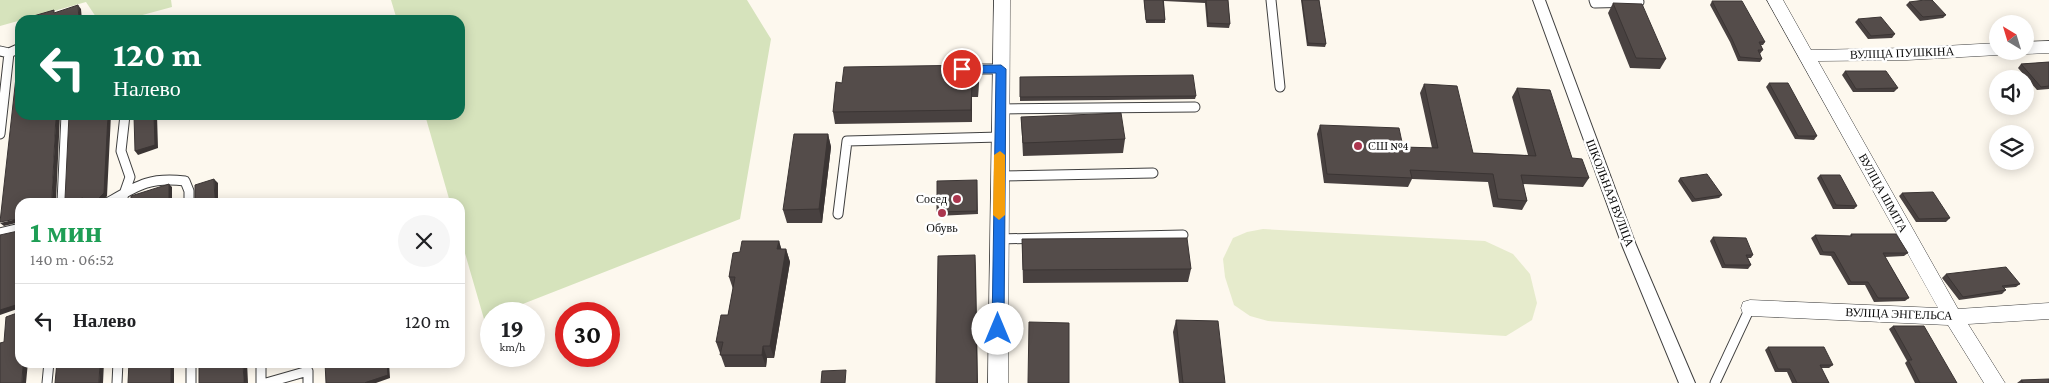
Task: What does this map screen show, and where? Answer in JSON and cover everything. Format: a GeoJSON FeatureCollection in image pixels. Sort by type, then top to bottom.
{"type":"FeatureCollection","features":[{"type":"Feature","properties":{"kind":"street"},"geometry":{"type":"LineString","coordinates":[[998,383],[1002,0]]}},
{"type":"Feature","properties":{"kind":"street","name":"ШКОЛЬНАЯ ВУЛІЦА"},"geometry":{"type":"LineString","coordinates":[[1539,0],[1629,245],[1687,383]]}},
{"type":"Feature","properties":{"kind":"street","name":"ВУЛІЦА ШМІТА"},"geometry":{"type":"LineString","coordinates":[[1775,0],[1953,317],[1995,383]]}},
{"type":"Feature","properties":{"kind":"street"},"geometry":{"type":"LineString","coordinates":[[2034,48],[2049,47]]}},
{"type":"Feature","properties":{"kind":"street","name":"ВУЛІЦА ПУШКІНА"},"geometry":{"type":"LineString","coordinates":[[1806,56],[1907,54],[1989,49]]}},
{"type":"Feature","properties":{"kind":"street","name":"ВУЛІЦА ЭНГЕЛЬСА"},"geometry":{"type":"LineString","coordinates":[[1750,308],[1953,317],[2049,311]]}},
{"type":"Feature","properties":{"kind":"lane"},"geometry":{"type":"LineString","coordinates":[[1271,0],[1280,87]]}},
{"type":"Feature","properties":{"kind":"lane"},"geometry":{"type":"LineString","coordinates":[[1594,0],[1595,3],[1639,2]]}},
{"type":"Feature","properties":{"kind":"lane"},"geometry":{"type":"LineString","coordinates":[[0,134],[4,52]]}},
{"type":"Feature","properties":{"kind":"lane"},"geometry":{"type":"LineString","coordinates":[[962,69],[1001,69]]}},
{"type":"Feature","properties":{"kind":"lane"},"geometry":{"type":"LineString","coordinates":[[1000,109],[1195,108]]}},
{"type":"Feature","properties":{"kind":"lane"},"geometry":{"type":"LineString","coordinates":[[62,198],[66,120]]}},
{"type":"Feature","properties":{"kind":"lane"},"geometry":{"type":"LineString","coordinates":[[123,198],[130,177],[121,151],[124,120]]}},
{"type":"Feature","properties":{"kind":"lane"},"geometry":{"type":"LineString","coordinates":[[838,214],[847,140],[1000,137]]}},
{"type":"Feature","properties":{"kind":"lane"},"geometry":{"type":"LineString","coordinates":[[1000,176],[1153,173]]}},
{"type":"Feature","properties":{"kind":"lane"},"geometry":{"type":"LineString","coordinates":[[124,198],[140,184],[166,180],[185,181],[189,198]]}},
{"type":"Feature","properties":{"kind":"lane"},"geometry":{"type":"LineString","coordinates":[[0,233],[15,229]]}},
{"type":"Feature","properties":{"kind":"lane"},"geometry":{"type":"LineString","coordinates":[[999,239],[1184,235]]}},
{"type":"Feature","properties":{"kind":"lane"},"geometry":{"type":"LineString","coordinates":[[1715,383],[1750,308]]}},
{"type":"Feature","properties":{"kind":"lane"},"geometry":{"type":"LineString","coordinates":[[47,383],[48,368]]}},
{"type":"Feature","properties":{"kind":"lane"},"geometry":{"type":"LineString","coordinates":[[117,383],[118,368]]}},
{"type":"Feature","properties":{"kind":"lane"},"geometry":{"type":"LineString","coordinates":[[191,368],[191,383]]}},
{"type":"Feature","properties":{"kind":"lane"},"geometry":{"type":"LineString","coordinates":[[261,368],[262,383]]}},
{"type":"Feature","properties":{"kind":"lane"},"geometry":{"type":"LineString","coordinates":[[266,383],[305,368]]}},
{"type":"Feature","properties":{"kind":"lane"},"geometry":{"type":"LineString","coordinates":[[308,368],[308,383]]}},
{"type":"Feature","properties":{"kind":"green space"},"geometry":{"type":"Polygon","coordinates":[[[0,0],[171,0],[172,7],[142,15],[95,15],[86,2],[39,15],[15,15],[15,22],[0,26],[0,0]]]}},
{"type":"Feature","properties":{"kind":"green space"},"geometry":{"type":"Polygon","coordinates":[[[391,0],[747,0],[771,39],[740,219],[528,302],[480,302],[480,305],[465,253],[465,198],[449,198],[426,120],[465,120],[465,15],[396,15],[391,0]]]}},
{"type":"Feature","properties":{"kind":"green space"},"geometry":{"type":"Polygon","coordinates":[[[1263,229],[1485,241],[1513,254],[1530,274],[1537,303],[1532,320],[1506,336],[1268,321],[1250,316],[1234,305],[1225,277],[1223,259],[1233,238],[1247,232],[1263,229]]]}},
{"type":"Feature","properties":{"kind":"building"},"geometry":{"type":"Polygon","coordinates":[[[1144,0],[1163,0],[1165,20],[1146,20],[1144,0]]]}},
{"type":"Feature","properties":{"kind":"building"},"geometry":{"type":"Polygon","coordinates":[[[1206,0],[1228,0],[1230,24],[1208,23],[1206,0]]]}},
{"type":"Feature","properties":{"kind":"building"},"geometry":{"type":"Polygon","coordinates":[[[1302,0],[1319,0],[1326,44],[1308,43],[1302,0]]]}},
{"type":"Feature","properties":{"kind":"building"},"geometry":{"type":"Polygon","coordinates":[[[1932,0],[1946,15],[1923,17],[1909,2],[1932,0]]]}},
{"type":"Feature","properties":{"kind":"building"},"geometry":{"type":"Polygon","coordinates":[[[1712,1],[1742,1],[1765,42],[1759,42],[1763,50],[1758,50],[1762,59],[1740,57],[1712,1]]]}},
{"type":"Feature","properties":{"kind":"building"},"geometry":{"type":"Polygon","coordinates":[[[1613,3],[1642,4],[1666,59],[1636,58],[1613,3]]]}},
{"type":"Feature","properties":{"kind":"building"},"geometry":{"type":"Polygon","coordinates":[[[78,5],[79,15],[37,15],[54,10],[54,13],[78,5]]]}},
{"type":"Feature","properties":{"kind":"building"},"geometry":{"type":"Polygon","coordinates":[[[1881,17],[1895,34],[1871,36],[1858,19],[1881,17]]]}},
{"type":"Feature","properties":{"kind":"building"},"geometry":{"type":"Polygon","coordinates":[[[2049,62],[2049,86],[2041,87],[2034,79],[2034,70],[2026,70],[2021,64],[2049,62]]]}},
{"type":"Feature","properties":{"kind":"building"},"geometry":{"type":"Polygon","coordinates":[[[978,65],[978,84],[972,84],[971,110],[833,112],[836,82],[842,83],[844,67],[978,65]]]}},
{"type":"Feature","properties":{"kind":"building"},"geometry":{"type":"Polygon","coordinates":[[[1845,71],[1886,71],[1898,88],[1856,89],[1845,71]]]}},
{"type":"Feature","properties":{"kind":"building"},"geometry":{"type":"Polygon","coordinates":[[[1193,75],[1196,96],[1020,97],[1020,77],[1193,75]]]}},
{"type":"Feature","properties":{"kind":"building"},"geometry":{"type":"Polygon","coordinates":[[[1769,83],[1788,83],[1817,136],[1798,136],[1769,83]]]}},
{"type":"Feature","properties":{"kind":"building","name":"СШ №4"},"geometry":{"type":"Polygon","coordinates":[[[1424,84],[1457,86],[1473,153],[1536,156],[1517,88],[1550,90],[1572,158],[1582,159],[1589,178],[1521,175],[1527,201],[1498,199],[1493,174],[1410,170],[1412,178],[1327,174],[1320,125],[1399,128],[1403,147],[1438,148],[1424,84]]]}},
{"type":"Feature","properties":{"kind":"building"},"geometry":{"type":"Polygon","coordinates":[[[15,86],[15,120],[56,120],[52,198],[15,198],[15,219],[0,222],[15,86]]]}},
{"type":"Feature","properties":{"kind":"building"},"geometry":{"type":"Polygon","coordinates":[[[1121,113],[1125,139],[1023,143],[1021,117],[1121,113]]]}},
{"type":"Feature","properties":{"kind":"building"},"geometry":{"type":"Polygon","coordinates":[[[69,120],[108,120],[104,193],[99,198],[65,198],[69,120]]]}},
{"type":"Feature","properties":{"kind":"building"},"geometry":{"type":"Polygon","coordinates":[[[134,120],[154,120],[155,145],[135,151],[134,120]]]}},
{"type":"Feature","properties":{"kind":"building"},"geometry":{"type":"Polygon","coordinates":[[[794,134],[828,134],[819,209],[783,210],[794,134]]]}},
{"type":"Feature","properties":{"kind":"building"},"geometry":{"type":"Polygon","coordinates":[[[1707,174],[1722,195],[1695,199],[1680,178],[1707,174]]]}},
{"type":"Feature","properties":{"kind":"building"},"geometry":{"type":"Polygon","coordinates":[[[1820,175],[1840,175],[1857,206],[1836,205],[1820,175]]]}},
{"type":"Feature","properties":{"kind":"building"},"geometry":{"type":"Polygon","coordinates":[[[214,179],[215,198],[195,198],[195,185],[214,179]]]}},
{"type":"Feature","properties":{"kind":"building","name":"Сосед"},"geometry":{"type":"Polygon","coordinates":[[[977,180],[977,211],[937,212],[937,181],[977,180]]]}},
{"type":"Feature","properties":{"kind":"building"},"geometry":{"type":"Polygon","coordinates":[[[169,184],[169,198],[131,198],[131,196],[169,184]]]}},
{"type":"Feature","properties":{"kind":"building"},"geometry":{"type":"Polygon","coordinates":[[[1933,192],[1950,218],[1919,219],[1902,193],[1933,192]]]}},
{"type":"Feature","properties":{"kind":"building"},"geometry":{"type":"Polygon","coordinates":[[[15,232],[15,305],[0,310],[0,235],[15,232]]]}},
{"type":"Feature","properties":{"kind":"building"},"geometry":{"type":"Polygon","coordinates":[[[1851,234],[1896,234],[1908,253],[1883,253],[1909,298],[1878,298],[1868,282],[1851,282],[1834,252],[1823,252],[1815,235],[1852,236],[1851,234]]]}},
{"type":"Feature","properties":{"kind":"building"},"geometry":{"type":"Polygon","coordinates":[[[1713,237],[1746,238],[1753,255],[1746,255],[1751,265],[1725,265],[1713,237]]]}},
{"type":"Feature","properties":{"kind":"building"},"geometry":{"type":"Polygon","coordinates":[[[1187,238],[1191,269],[1023,270],[1022,239],[1187,238]]]}},
{"type":"Feature","properties":{"kind":"building"},"geometry":{"type":"Polygon","coordinates":[[[742,241],[779,241],[777,249],[786,249],[770,346],[763,346],[762,355],[720,355],[723,342],[716,342],[721,315],[728,315],[735,277],[729,277],[733,253],[740,252],[742,241]]]}},
{"type":"Feature","properties":{"kind":"building"},"geometry":{"type":"Polygon","coordinates":[[[975,255],[977,383],[936,383],[938,256],[975,255]]]}},
{"type":"Feature","properties":{"kind":"building"},"geometry":{"type":"Polygon","coordinates":[[[2006,267],[2020,284],[2002,286],[2006,290],[1963,297],[1946,274],[2006,267]]]}},
{"type":"Feature","properties":{"kind":"building"},"geometry":{"type":"Polygon","coordinates":[[[15,314],[15,368],[23,368],[22,383],[0,383],[0,343],[4,342],[6,317],[15,314]]]}},
{"type":"Feature","properties":{"kind":"building"},"geometry":{"type":"Polygon","coordinates":[[[1176,320],[1218,321],[1225,383],[1183,383],[1176,320]]]}},
{"type":"Feature","properties":{"kind":"building"},"geometry":{"type":"Polygon","coordinates":[[[1029,322],[1069,323],[1069,383],[1028,383],[1029,322]]]}},
{"type":"Feature","properties":{"kind":"building"},"geometry":{"type":"Polygon","coordinates":[[[1893,326],[1924,326],[1957,383],[1920,383],[1908,360],[1912,360],[1893,326]]]}},
{"type":"Feature","properties":{"kind":"building"},"geometry":{"type":"Polygon","coordinates":[[[1768,347],[1824,347],[1833,365],[1820,365],[1829,383],[1797,383],[1790,369],[1778,369],[1768,347]]]}},
{"type":"Feature","properties":{"kind":"building"},"geometry":{"type":"Polygon","coordinates":[[[56,368],[100,368],[99,383],[55,383],[56,368]]]}},
{"type":"Feature","properties":{"kind":"building"},"geometry":{"type":"Polygon","coordinates":[[[129,368],[171,368],[171,383],[128,383],[129,368]]]}},
{"type":"Feature","properties":{"kind":"building"},"geometry":{"type":"Polygon","coordinates":[[[199,368],[243,368],[244,383],[199,383],[199,368]]]}},
{"type":"Feature","properties":{"kind":"building"},"geometry":{"type":"Polygon","coordinates":[[[325,368],[387,368],[388,375],[364,383],[326,383],[325,368]]]}},
{"type":"Feature","properties":{"kind":"building"},"geometry":{"type":"Polygon","coordinates":[[[846,370],[845,383],[821,383],[822,371],[846,370]]]}},
{"type":"Feature","properties":{"kind":"building"},"geometry":{"type":"Polygon","coordinates":[[[2049,379],[2049,383],[2023,383],[2021,380],[2049,379]]]}},
{"type":"Feature","properties":{"kind":"slow traffic"},"geometry":{"type":"LineString","coordinates":[[999,215],[1000,155]]}},
{"type":"Feature","properties":{"kind":"place","name":"СШ №4"},"geometry":{"type":"Point","coordinates":[1358,146]}},
{"type":"Feature","properties":{"kind":"place","name":"Сосед"},"geometry":{"type":"Point","coordinates":[957,199]}},
{"type":"Feature","properties":{"kind":"place","name":"Обувь"},"geometry":{"type":"Point","coordinates":[942,213]}},
{"type":"Feature","properties":{"kind":"route"},"geometry":{"type":"LineString","coordinates":[[962,69],[1001,69],[998,329]]}}]}
